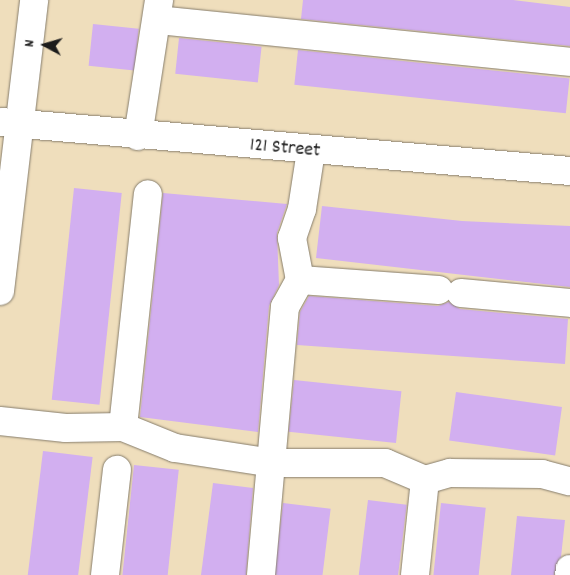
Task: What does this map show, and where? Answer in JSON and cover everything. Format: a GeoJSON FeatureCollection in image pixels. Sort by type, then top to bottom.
{"type":"FeatureCollection","features":[{"type":"Feature","properties":{"kind":"street"},"geometry":{"type":"LineString","coordinates":[[0,291],[10,124],[34,0]]}},
{"type":"Feature","properties":{"kind":"street"},"geometry":{"type":"LineString","coordinates":[[138,136],[159,10],[570,62]]}},
{"type":"Feature","properties":{"kind":"street","name":"121 Street"},"geometry":{"type":"LineString","coordinates":[[10,124],[311,152],[570,172]]}},
{"type":"Feature","properties":{"kind":"street"},"geometry":{"type":"LineString","coordinates":[[261,575],[273,463],[285,307],[300,280],[292,238],[302,208],[311,152]]}},
{"type":"Feature","properties":{"kind":"street"},"geometry":{"type":"LineString","coordinates":[[123,427],[148,194]]}},
{"type":"Feature","properties":{"kind":"street"},"geometry":{"type":"LineString","coordinates":[[300,280],[450,291],[570,303]]}},
{"type":"Feature","properties":{"kind":"street"},"geometry":{"type":"LineString","coordinates":[[0,421],[66,428],[123,427],[175,448],[273,463],[385,463],[425,480],[450,473],[542,474],[570,485]]}},
{"type":"Feature","properties":{"kind":"street"},"geometry":{"type":"LineString","coordinates":[[105,575],[118,470]]}},
{"type":"Feature","properties":{"kind":"street"},"geometry":{"type":"LineString","coordinates":[[415,575],[425,480]]}},
{"type":"Feature","properties":{"kind":"street"},"geometry":{"type":"LineString","coordinates":[[569,575],[570,569]]}},
{"type":"Feature","properties":{"kind":"building"},"geometry":{"type":"Polygon","coordinates":[[[303,0],[513,0],[570,7],[570,46],[301,19],[303,0]]]}},
{"type":"Feature","properties":{"kind":"building"},"geometry":{"type":"Polygon","coordinates":[[[93,24],[139,29],[134,71],[89,66],[93,24]]]}},
{"type":"Feature","properties":{"kind":"building"},"geometry":{"type":"Polygon","coordinates":[[[179,38],[262,47],[258,82],[175,74],[179,38]]]}},
{"type":"Feature","properties":{"kind":"building"},"geometry":{"type":"Polygon","coordinates":[[[298,50],[570,79],[566,113],[294,85],[298,50]]]}},
{"type":"Feature","properties":{"kind":"building"},"geometry":{"type":"Polygon","coordinates":[[[74,188],[122,193],[99,405],[52,400],[74,188]]]}},
{"type":"Feature","properties":{"kind":"building"},"geometry":{"type":"Polygon","coordinates":[[[163,193],[287,204],[277,233],[279,285],[269,306],[258,432],[140,417],[163,193]]]}},
{"type":"Feature","properties":{"kind":"building"},"geometry":{"type":"Polygon","coordinates":[[[322,206],[462,221],[570,226],[570,287],[316,258],[322,206]]]}},
{"type":"Feature","properties":{"kind":"building"},"geometry":{"type":"Polygon","coordinates":[[[309,296],[438,306],[449,302],[460,309],[568,319],[565,364],[297,345],[300,312],[309,296]]]}},
{"type":"Feature","properties":{"kind":"building"},"geometry":{"type":"Polygon","coordinates":[[[294,380],[401,391],[396,443],[289,432],[294,380]]]}},
{"type":"Feature","properties":{"kind":"building"},"geometry":{"type":"Polygon","coordinates":[[[456,392],[562,407],[555,455],[449,441],[456,392]]]}},
{"type":"Feature","properties":{"kind":"building"},"geometry":{"type":"Polygon","coordinates":[[[43,451],[93,457],[78,575],[28,575],[43,451]]]}},
{"type":"Feature","properties":{"kind":"building"},"geometry":{"type":"Polygon","coordinates":[[[134,465],[179,470],[168,575],[122,575],[134,465]]]}},
{"type":"Feature","properties":{"kind":"building"},"geometry":{"type":"Polygon","coordinates":[[[213,483],[253,488],[246,575],[201,575],[213,483]]]}},
{"type":"Feature","properties":{"kind":"building"},"geometry":{"type":"Polygon","coordinates":[[[368,500],[407,505],[398,575],[359,575],[368,500]]]}},
{"type":"Feature","properties":{"kind":"building"},"geometry":{"type":"Polygon","coordinates":[[[283,503],[331,509],[323,575],[274,574],[283,503]]]}},
{"type":"Feature","properties":{"kind":"building"},"geometry":{"type":"Polygon","coordinates":[[[441,503],[486,508],[479,575],[433,575],[441,503]]]}},
{"type":"Feature","properties":{"kind":"building"},"geometry":{"type":"Polygon","coordinates":[[[517,516],[565,520],[561,557],[554,575],[511,575],[517,516]]]}}]}
